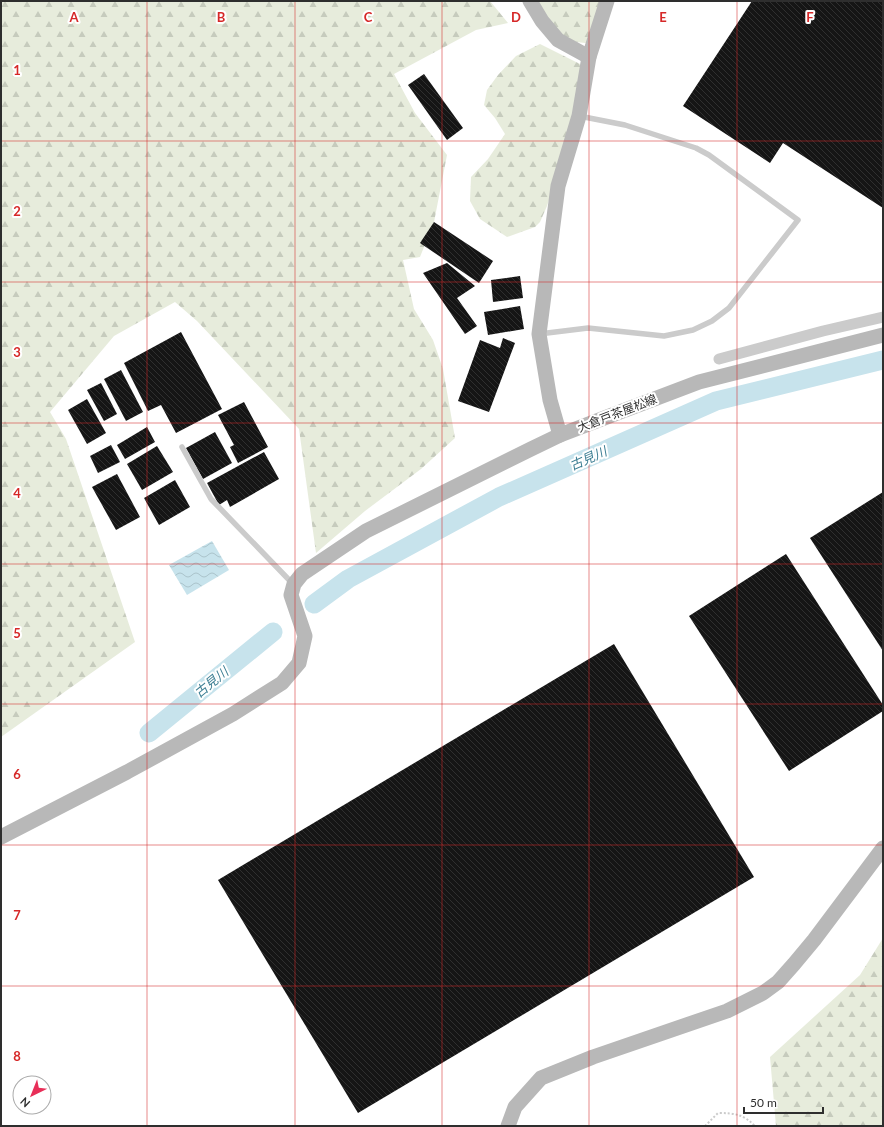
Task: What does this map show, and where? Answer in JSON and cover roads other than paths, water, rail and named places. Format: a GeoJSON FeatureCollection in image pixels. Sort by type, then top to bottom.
{"type":"FeatureCollection","features":[{"type":"Feature","properties":{"kind":"street"},"geometry":{"type":"LineString","coordinates":[[530,1],[542,21],[558,40],[590,57]]}},
{"type":"Feature","properties":{"kind":"street"},"geometry":{"type":"LineString","coordinates":[[560,435],[550,400],[539,334],[558,186],[579,116],[590,57],[607,1]]}},
{"type":"Feature","properties":{"kind":"street"},"geometry":{"type":"LineString","coordinates":[[719,359],[823,331],[883,317]]}},
{"type":"Feature","properties":{"kind":"street","name":"大倉戸茶屋松線"},"geometry":{"type":"LineString","coordinates":[[294,584],[302,574],[366,531],[560,435],[699,382],[883,335]]}},
{"type":"Feature","properties":{"kind":"street"},"geometry":{"type":"LineString","coordinates":[[1,837],[127,772],[233,714],[282,683],[299,663],[305,636],[291,595],[294,584]]}},
{"type":"Feature","properties":{"kind":"street"},"geometry":{"type":"LineString","coordinates":[[508,1126],[515,1107],[541,1078],[593,1057],[727,1011],[763,993],[778,982],[799,958],[883,848]]}},
{"type":"Feature","properties":{"kind":"lane"},"geometry":{"type":"LineString","coordinates":[[539,334],[588,328],[664,336],[693,330],[712,321],[729,308],[798,220],[709,155],[696,148],[625,126],[579,116]]}},
{"type":"Feature","properties":{"kind":"lane"},"geometry":{"type":"LineString","coordinates":[[182,447],[211,500],[294,584]]}},
{"type":"Feature","properties":{"kind":"water"},"geometry":{"type":"Polygon","coordinates":[[[212,541],[229,570],[187,595],[169,565],[212,541]]]}},
{"type":"Feature","properties":{"kind":"waterway","name":"古見川"},"geometry":{"type":"LineString","coordinates":[[314,604],[348,579],[499,497],[716,401],[883,360]]}},
{"type":"Feature","properties":{"kind":"waterway","name":"古見川"},"geometry":{"type":"LineString","coordinates":[[149,733],[273,632]]}}]}
